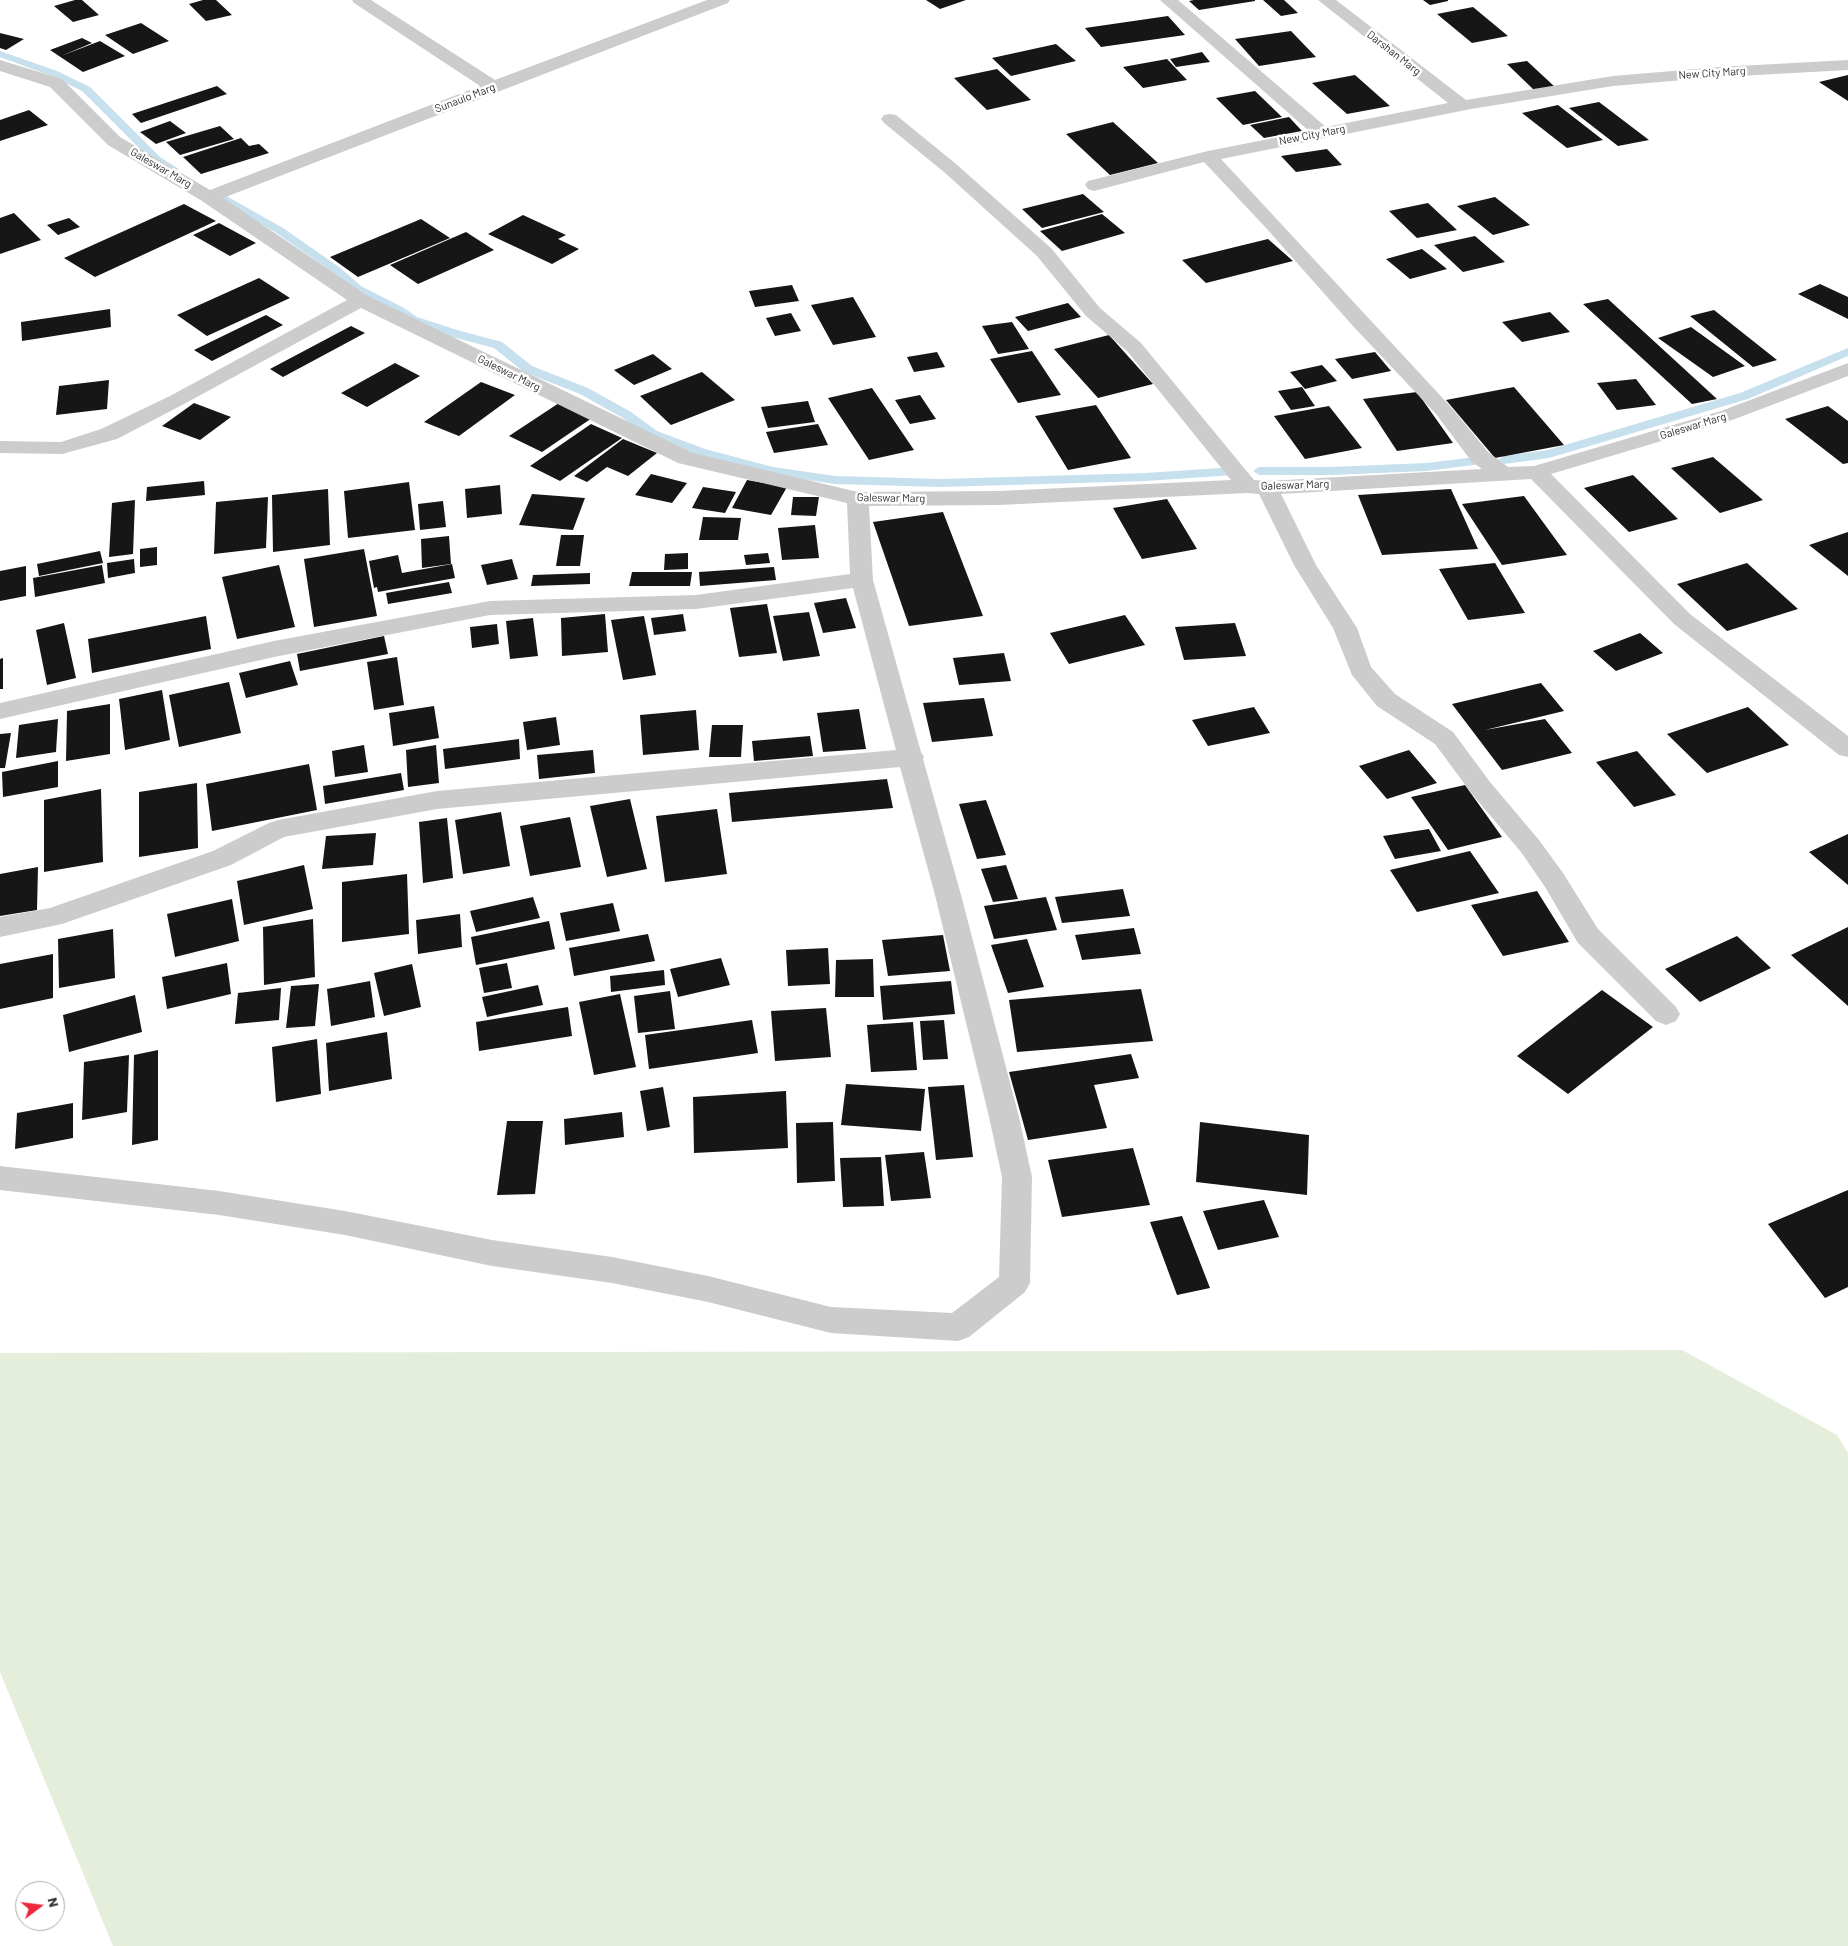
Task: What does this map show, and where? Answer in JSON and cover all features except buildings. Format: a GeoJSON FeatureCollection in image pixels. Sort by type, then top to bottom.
{"type":"FeatureCollection","features":[{"type":"Feature","properties":{"kind":"street"},"geometry":{"type":"LineString","coordinates":[[360,0],[493,87]]}},
{"type":"Feature","properties":{"kind":"street","name":"Sunaulo Marg"},"geometry":{"type":"LineString","coordinates":[[209,197],[722,0]]}},
{"type":"Feature","properties":{"kind":"street"},"geometry":{"type":"LineString","coordinates":[[1168,0],[1322,133]]}},
{"type":"Feature","properties":{"kind":"street","name":"Darshan Marg"},"geometry":{"type":"LineString","coordinates":[[1326,0],[1463,106]]}},
{"type":"Feature","properties":{"kind":"street","name":"Galeswar Marg"},"geometry":{"type":"LineString","coordinates":[[0,65],[56,82],[114,141],[209,197],[361,300],[686,458],[858,499],[999,498],[1536,472],[1728,415],[1848,368]]}},
{"type":"Feature","properties":{"kind":"street","name":"New City Marg"},"geometry":{"type":"LineString","coordinates":[[1094,185],[1208,156],[1322,133],[1463,106],[1613,81],[1848,65]]}},
{"type":"Feature","properties":{"kind":"street"},"geometry":{"type":"LineString","coordinates":[[890,120],[950,168],[1044,252],[1093,312],[1134,347],[1257,487],[1345,628],[1360,670],[1386,700],[1444,738],[1481,788],[1530,846],[1554,880],[1588,936],[1666,1014]]}},
{"type":"Feature","properties":{"kind":"street"},"geometry":{"type":"LineString","coordinates":[[1208,156],[1274,225],[1359,321],[1443,410],[1480,457],[1503,474]]}},
{"type":"Feature","properties":{"kind":"street"},"geometry":{"type":"LineString","coordinates":[[0,447],[62,448],[109,434],[177,400],[361,300]]}},
{"type":"Feature","properties":{"kind":"street"},"geometry":{"type":"LineString","coordinates":[[1536,472],[1682,619],[1848,749]]}},
{"type":"Feature","properties":{"kind":"street"},"geometry":{"type":"LineString","coordinates":[[0,1178],[219,1203],[345,1223],[492,1253],[622,1272],[708,1289],[831,1320],[958,1327],[1014,1283],[1017,1177],[1004,1117],[912,757],[862,580],[858,499]]}},
{"type":"Feature","properties":{"kind":"street"},"geometry":{"type":"LineString","coordinates":[[0,710],[274,649],[490,608],[696,602],[862,580]]}},
{"type":"Feature","properties":{"kind":"street"},"geometry":{"type":"LineString","coordinates":[[0,927],[53,917],[222,858],[278,829],[287,827],[437,800],[912,757]]}},
{"type":"Feature","properties":{"kind":"green space"},"geometry":{"type":"Polygon","coordinates":[[[1682,1350],[1837,1435],[1848,1453],[1848,1946],[113,1946],[0,1672],[0,1353],[1682,1350]]]}},
{"type":"Feature","properties":{"kind":"waterway"},"geometry":{"type":"LineString","coordinates":[[0,54],[53,73],[86,89],[156,159],[174,169]]}},
{"type":"Feature","properties":{"kind":"waterway"},"geometry":{"type":"LineString","coordinates":[[221,196],[279,230],[335,269],[357,288],[400,310],[413,319],[453,333],[498,345],[528,369],[584,391],[627,415],[653,434],[701,452],[772,471],[835,480],[941,483],[1146,477],[1235,471]]}},
{"type":"Feature","properties":{"kind":"waterway"},"geometry":{"type":"LineString","coordinates":[[1504,460],[1549,454],[1744,396],[1848,352]]}},
{"type":"Feature","properties":{"kind":"waterway"},"geometry":{"type":"LineString","coordinates":[[1259,471],[1331,471],[1426,467],[1476,461]]}}]}
